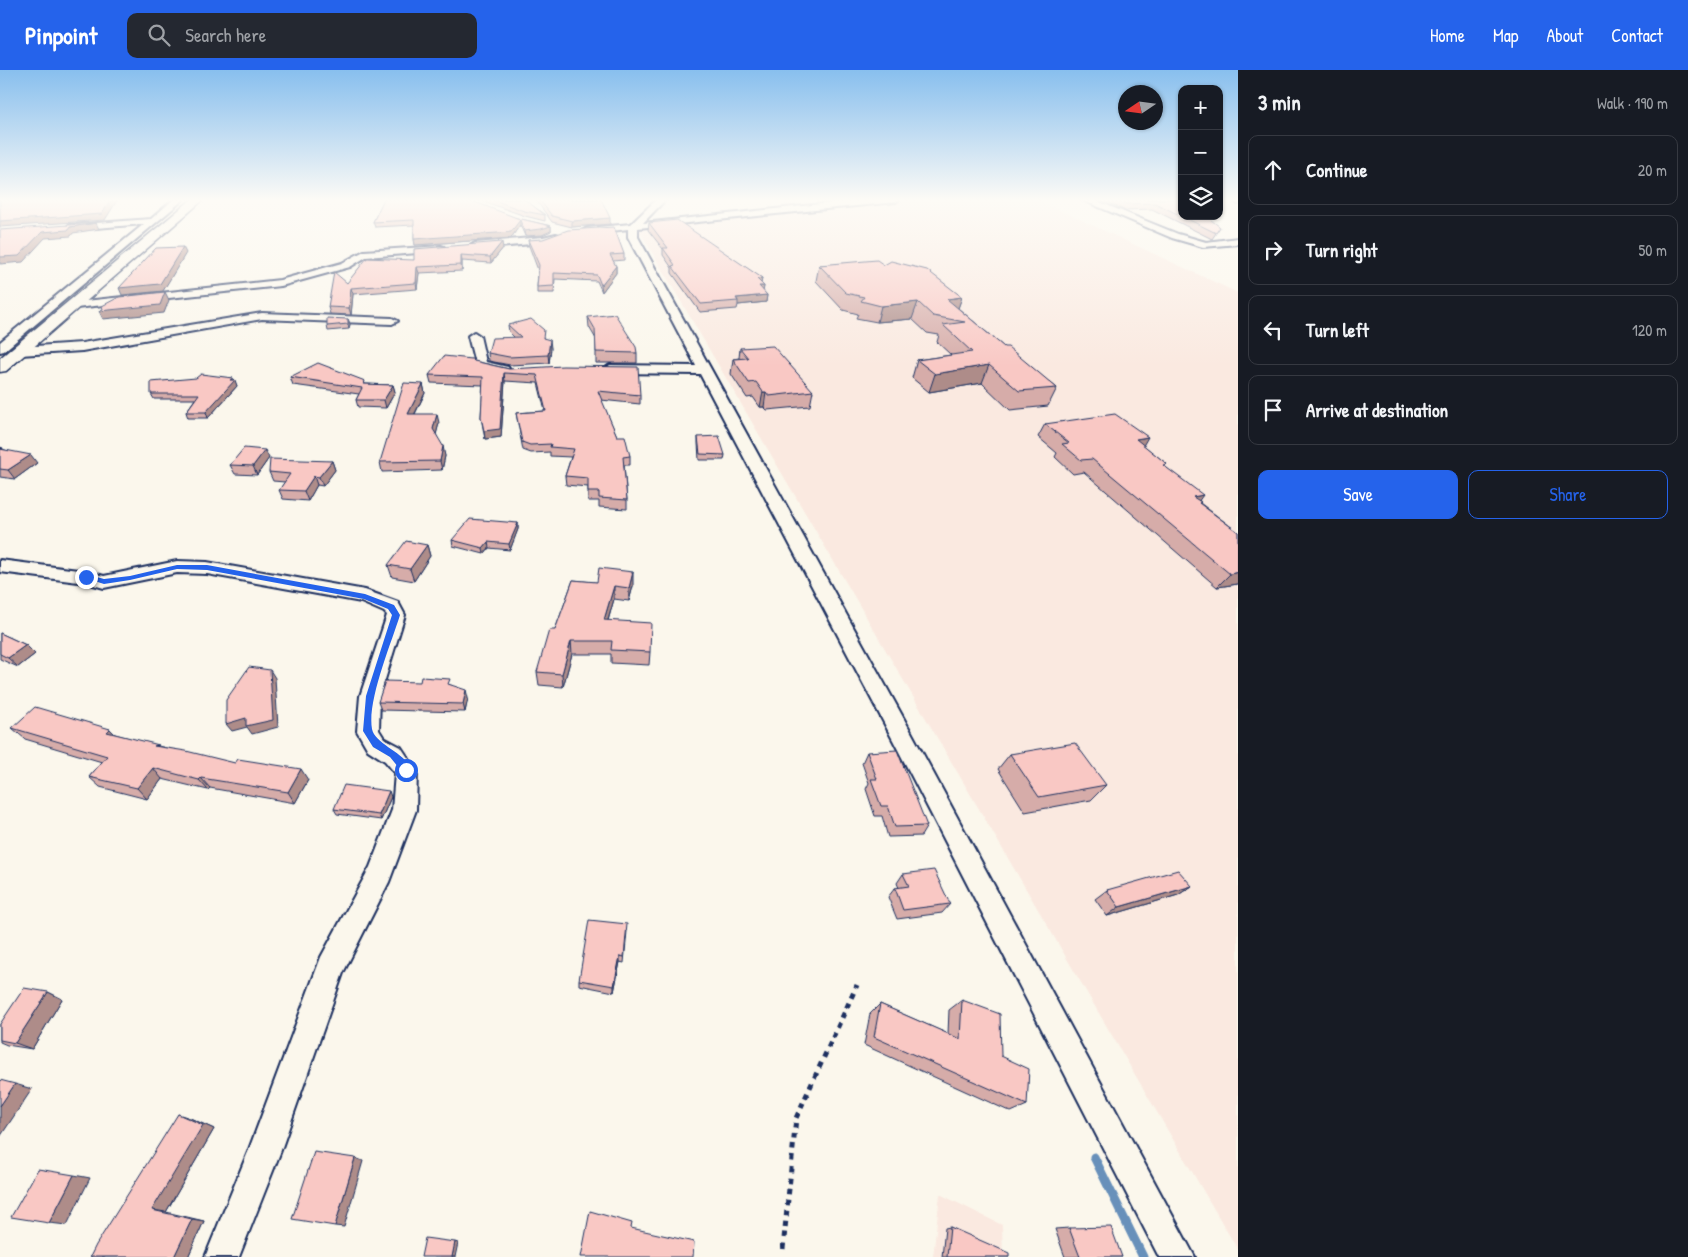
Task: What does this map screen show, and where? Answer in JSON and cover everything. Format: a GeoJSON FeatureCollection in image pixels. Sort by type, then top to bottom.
{"type":"FeatureCollection","features":[{"type":"Feature","properties":{"kind":"highway"},"geometry":{"type":"LineString","coordinates":[[0,367],[135,254]]}},
{"type":"Feature","properties":{"kind":"street"},"geometry":{"type":"LineString","coordinates":[[0,348],[114,254]]}},
{"type":"Feature","properties":{"kind":"street"},"geometry":{"type":"LineString","coordinates":[[76,305],[281,283],[346,264],[363,254]]}},
{"type":"Feature","properties":{"kind":"street"},"geometry":{"type":"LineString","coordinates":[[642,254],[896,725],[1178,1257]]}},
{"type":"Feature","properties":{"kind":"street"},"geometry":{"type":"LineString","coordinates":[[20,351],[82,347],[262,316],[392,321]]}},
{"type":"Feature","properties":{"kind":"street"},"geometry":{"type":"LineString","coordinates":[[474,336],[480,364],[510,371],[519,370]]}},
{"type":"Feature","properties":{"kind":"street"},"geometry":{"type":"LineString","coordinates":[[601,368],[705,370]]}},
{"type":"Feature","properties":{"kind":"street"},"geometry":{"type":"LineString","coordinates":[[0,566],[86,577],[104,582],[177,567],[207,568],[365,596],[391,607],[396,615],[370,696],[368,731],[376,744],[393,754],[406,770],[404,810],[380,873],[331,967],[264,1153],[222,1257]]}},
{"type":"Feature","properties":{"kind":"path"},"geometry":{"type":"LineString","coordinates":[[782,1249],[796,1118],[857,985]]}},
{"type":"Feature","properties":{"kind":"shaded area"},"geometry":{"type":"Polygon","coordinates":[[[653,254],[1155,254],[1238,293],[1238,1250],[653,254]]]}},
{"type":"Feature","properties":{"kind":"shaded area"},"geometry":{"type":"Polygon","coordinates":[[[940,1194],[1002,1225],[1003,1257],[933,1257],[940,1194]]]}},
{"type":"Feature","properties":{"kind":"building"},"geometry":{"type":"Polygon","coordinates":[[[0,254],[21,254],[19,256],[0,257],[0,254]]]}},
{"type":"Feature","properties":{"kind":"building"},"geometry":{"type":"Polygon","coordinates":[[[150,254],[178,254],[160,284],[119,288],[150,254]]]}},
{"type":"Feature","properties":{"kind":"building"},"geometry":{"type":"Polygon","coordinates":[[[414,254],[492,254],[490,257],[461,255],[461,265],[417,267],[416,283],[351,288],[349,308],[328,307],[334,272],[347,283],[367,258],[414,260],[414,254]]]}},
{"type":"Feature","properties":{"kind":"building"},"geometry":{"type":"Polygon","coordinates":[[[534,254],[618,254],[610,255],[616,266],[601,285],[597,275],[554,273],[554,286],[537,287],[539,265],[534,254]]]}},
{"type":"Feature","properties":{"kind":"building"},"geometry":{"type":"Polygon","coordinates":[[[668,254],[727,254],[762,278],[757,279],[764,286],[759,286],[767,295],[736,298],[738,301],[701,304],[672,266],[675,265],[668,254]]]}},
{"type":"Feature","properties":{"kind":"building"},"geometry":{"type":"Polygon","coordinates":[[[877,260],[884,265],[891,261],[927,270],[962,297],[947,299],[1057,388],[1019,391],[989,365],[935,374],[917,360],[972,352],[943,325],[965,322],[933,316],[918,302],[881,306],[861,301],[864,297],[846,293],[819,265],[877,260]]]}},
{"type":"Feature","properties":{"kind":"building"},"geometry":{"type":"Polygon","coordinates":[[[165,292],[160,305],[99,311],[103,309],[102,306],[119,297],[165,292]]]}},
{"type":"Feature","properties":{"kind":"building"},"geometry":{"type":"Polygon","coordinates":[[[615,314],[636,347],[637,353],[596,352],[595,329],[588,317],[615,314]]]}},
{"type":"Feature","properties":{"kind":"building"},"geometry":{"type":"Polygon","coordinates":[[[327,318],[348,319],[348,324],[327,326],[327,318]]]}},
{"type":"Feature","properties":{"kind":"building"},"geometry":{"type":"Polygon","coordinates":[[[531,319],[544,330],[543,338],[550,340],[548,355],[509,357],[488,353],[492,338],[521,337],[508,325],[531,319]]]}},
{"type":"Feature","properties":{"kind":"building"},"geometry":{"type":"Polygon","coordinates":[[[773,346],[813,391],[769,396],[766,392],[763,392],[756,382],[749,383],[733,359],[748,358],[740,348],[773,346]]]}},
{"type":"Feature","properties":{"kind":"building"},"geometry":{"type":"Polygon","coordinates":[[[444,356],[472,359],[509,369],[563,366],[638,367],[640,395],[598,391],[617,436],[625,436],[630,456],[623,457],[627,500],[599,498],[599,492],[588,492],[588,478],[565,476],[574,449],[550,447],[551,444],[530,445],[522,442],[516,413],[546,411],[537,375],[504,373],[500,429],[484,431],[481,417],[483,377],[429,375],[444,356]]]}},
{"type":"Feature","properties":{"kind":"building"},"geometry":{"type":"Polygon","coordinates":[[[318,363],[365,381],[364,384],[393,385],[384,400],[356,400],[362,388],[290,377],[318,363]]]}},
{"type":"Feature","properties":{"kind":"building"},"geometry":{"type":"Polygon","coordinates":[[[201,374],[233,378],[230,380],[235,380],[206,412],[186,412],[199,394],[151,394],[151,382],[196,378],[201,374]]]}},
{"type":"Feature","properties":{"kind":"building"},"geometry":{"type":"Polygon","coordinates":[[[404,383],[423,384],[408,414],[437,414],[433,429],[443,446],[440,461],[380,462],[404,383]]]}},
{"type":"Feature","properties":{"kind":"building"},"geometry":{"type":"Polygon","coordinates":[[[1115,414],[1148,437],[1136,439],[1167,464],[1163,465],[1203,495],[1193,497],[1201,502],[1199,503],[1238,532],[1238,572],[1230,574],[1092,459],[1081,460],[1062,444],[1069,443],[1045,424],[1115,414]]]}},
{"type":"Feature","properties":{"kind":"building"},"geometry":{"type":"Polygon","coordinates":[[[719,436],[725,455],[700,454],[698,437],[719,436]]]}},
{"type":"Feature","properties":{"kind":"building"},"geometry":{"type":"Polygon","coordinates":[[[244,448],[265,450],[253,466],[230,465],[244,448]]]}},
{"type":"Feature","properties":{"kind":"building"},"geometry":{"type":"Polygon","coordinates":[[[0,449],[31,455],[8,470],[0,469],[0,449]]]}},
{"type":"Feature","properties":{"kind":"building"},"geometry":{"type":"Polygon","coordinates":[[[270,459],[332,461],[319,477],[314,476],[304,491],[279,490],[290,474],[269,472],[270,459]]]}},
{"type":"Feature","properties":{"kind":"building"},"geometry":{"type":"Polygon","coordinates":[[[470,519],[518,523],[509,544],[488,542],[483,548],[452,540],[470,519]]]}},
{"type":"Feature","properties":{"kind":"building"},"geometry":{"type":"Polygon","coordinates":[[[406,541],[427,545],[410,569],[388,565],[406,541]]]}},
{"type":"Feature","properties":{"kind":"building"},"geometry":{"type":"Polygon","coordinates":[[[599,568],[633,572],[629,588],[614,586],[604,620],[651,623],[650,652],[611,650],[612,641],[571,641],[562,674],[537,672],[549,630],[555,630],[573,580],[597,582],[599,568]]]}},
{"type":"Feature","properties":{"kind":"building"},"geometry":{"type":"Polygon","coordinates":[[[0,633],[26,645],[8,658],[0,654],[0,633]]]}},
{"type":"Feature","properties":{"kind":"building"},"geometry":{"type":"Polygon","coordinates":[[[249,667],[270,670],[273,720],[246,726],[246,718],[226,724],[226,700],[249,667]]]}},
{"type":"Feature","properties":{"kind":"building"},"geometry":{"type":"Polygon","coordinates":[[[421,677],[450,679],[448,684],[466,690],[463,704],[378,702],[385,681],[420,682],[421,677]]]}},
{"type":"Feature","properties":{"kind":"building"},"geometry":{"type":"Polygon","coordinates":[[[35,707],[110,729],[107,732],[159,745],[154,746],[186,751],[235,763],[238,759],[301,769],[288,792],[201,778],[199,780],[153,768],[137,788],[89,777],[107,756],[12,728],[35,707]]]}},
{"type":"Feature","properties":{"kind":"building"},"geometry":{"type":"Polygon","coordinates":[[[1075,743],[1106,785],[1039,797],[1010,754],[1075,743]]]}},
{"type":"Feature","properties":{"kind":"building"},"geometry":{"type":"Polygon","coordinates":[[[897,750],[927,826],[895,827],[888,806],[881,806],[871,779],[877,779],[867,752],[897,750]]]}},
{"type":"Feature","properties":{"kind":"building"},"geometry":{"type":"Polygon","coordinates":[[[344,785],[389,791],[379,815],[334,809],[344,785]]]}},
{"type":"Feature","properties":{"kind":"building"},"geometry":{"type":"Polygon","coordinates":[[[934,870],[950,904],[903,910],[895,888],[909,886],[903,874],[934,870]]]}},
{"type":"Feature","properties":{"kind":"building"},"geometry":{"type":"Polygon","coordinates":[[[1178,870],[1192,886],[1119,907],[1107,890],[1178,870]]]}},
{"type":"Feature","properties":{"kind":"building"},"geometry":{"type":"Polygon","coordinates":[[[589,920],[627,924],[624,957],[620,956],[614,986],[579,980],[589,920]]]}},
{"type":"Feature","properties":{"kind":"building"},"geometry":{"type":"Polygon","coordinates":[[[24,988],[48,992],[15,1043],[0,1040],[0,1024],[24,988]]]}},
{"type":"Feature","properties":{"kind":"building"},"geometry":{"type":"Polygon","coordinates":[[[962,1000],[1000,1014],[1001,1056],[1029,1069],[1027,1105],[874,1037],[880,1004],[960,1039],[962,1000]]]}},
{"type":"Feature","properties":{"kind":"building"},"geometry":{"type":"Polygon","coordinates":[[[0,1080],[15,1084],[0,1106],[0,1080]]]}},
{"type":"Feature","properties":{"kind":"building"},"geometry":{"type":"Polygon","coordinates":[[[178,1114],[203,1125],[152,1210],[192,1219],[174,1257],[90,1257],[96,1245],[178,1114]]]}},
{"type":"Feature","properties":{"kind":"building"},"geometry":{"type":"Polygon","coordinates":[[[314,1152],[355,1158],[335,1226],[292,1219],[314,1152]]]}},
{"type":"Feature","properties":{"kind":"building"},"geometry":{"type":"Polygon","coordinates":[[[38,1169],[74,1175],[49,1223],[11,1217],[38,1169]]]}},
{"type":"Feature","properties":{"kind":"building"},"geometry":{"type":"Polygon","coordinates":[[[590,1211],[632,1223],[631,1228],[694,1242],[693,1257],[581,1257],[590,1211]]]}},
{"type":"Feature","properties":{"kind":"building"},"geometry":{"type":"Polygon","coordinates":[[[950,1227],[1009,1253],[1009,1257],[947,1257],[950,1227]]]}},
{"type":"Feature","properties":{"kind":"building"},"geometry":{"type":"Polygon","coordinates":[[[1111,1227],[1122,1257],[1080,1257],[1069,1228],[1111,1227]]]}},
{"type":"Feature","properties":{"kind":"building"},"geometry":{"type":"Polygon","coordinates":[[[425,1238],[455,1242],[452,1257],[421,1257],[425,1238]]]}},
{"type":"Feature","properties":{"kind":"waterway"},"geometry":{"type":"LineString","coordinates":[[1094,1157],[1143,1257]]}},
{"type":"Feature","properties":{"kind":"route"},"geometry":{"type":"LineString","coordinates":[[86,577],[104,582],[177,567],[207,568],[365,596],[391,607],[396,615],[370,696],[368,731],[376,744],[393,754],[406,770]]}}]}
